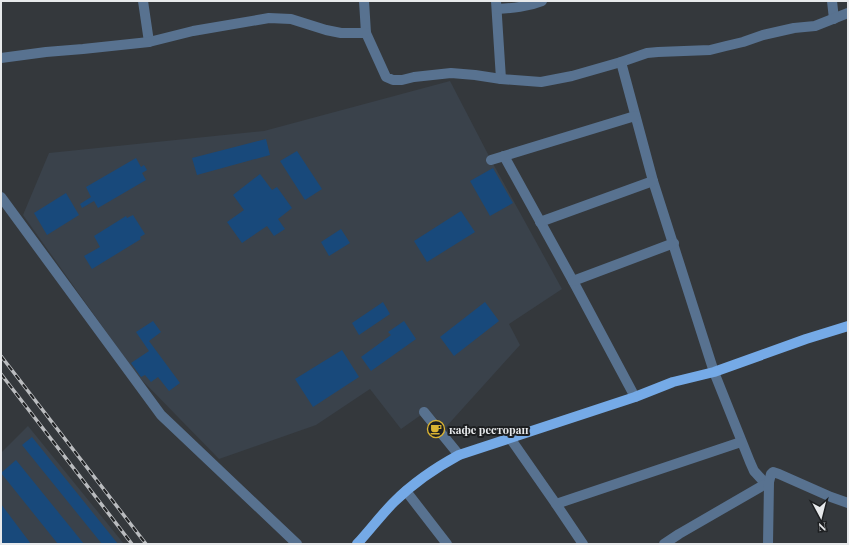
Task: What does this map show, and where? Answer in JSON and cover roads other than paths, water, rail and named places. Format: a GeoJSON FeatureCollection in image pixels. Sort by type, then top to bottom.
{"type":"FeatureCollection","features":[{"type":"Feature","properties":{"kind":"main road"},"geometry":{"type":"LineString","coordinates":[[357,544],[393,503],[406,491],[430,472],[459,455],[635,397],[673,382],[714,372],[806,339],[848,326]]}},
{"type":"Feature","properties":{"kind":"street"},"geometry":{"type":"LineString","coordinates":[[143,1],[149,42]]}},
{"type":"Feature","properties":{"kind":"street"},"geometry":{"type":"LineString","coordinates":[[364,1],[366,33],[386,77],[393,80],[451,73],[541,82],[572,76],[647,53],[710,50],[743,42],[763,35],[794,28],[815,26],[848,13]]}},
{"type":"Feature","properties":{"kind":"street"},"geometry":{"type":"LineString","coordinates":[[501,79],[496,5],[519,8],[533,5],[542,1]]}},
{"type":"Feature","properties":{"kind":"street"},"geometry":{"type":"LineString","coordinates":[[832,1],[834,19]]}},
{"type":"Feature","properties":{"kind":"street"},"geometry":{"type":"LineString","coordinates":[[1,58],[149,42],[193,31],[270,18],[291,19],[326,30],[366,33]]}},
{"type":"Feature","properties":{"kind":"street"},"geometry":{"type":"LineString","coordinates":[[621,62],[654,181],[714,372],[754,471],[768,483]]}},
{"type":"Feature","properties":{"kind":"street"},"geometry":{"type":"LineString","coordinates":[[491,160],[635,116]]}},
{"type":"Feature","properties":{"kind":"street"},"geometry":{"type":"LineString","coordinates":[[504,156],[635,397]]}},
{"type":"Feature","properties":{"kind":"street"},"geometry":{"type":"LineString","coordinates":[[540,222],[654,181]]}},
{"type":"Feature","properties":{"kind":"street"},"geometry":{"type":"LineString","coordinates":[[1,197],[161,415],[297,544]]}},
{"type":"Feature","properties":{"kind":"street"},"geometry":{"type":"LineString","coordinates":[[573,281],[674,243]]}},
{"type":"Feature","properties":{"kind":"street"},"geometry":{"type":"LineString","coordinates":[[424,412],[459,455]]}},
{"type":"Feature","properties":{"kind":"street"},"geometry":{"type":"LineString","coordinates":[[510,438],[583,544]]}},
{"type":"Feature","properties":{"kind":"street"},"geometry":{"type":"LineString","coordinates":[[556,504],[741,442]]}},
{"type":"Feature","properties":{"kind":"street"},"geometry":{"type":"LineString","coordinates":[[768,544],[768,483],[773,472],[848,503]]}},
{"type":"Feature","properties":{"kind":"street"},"geometry":{"type":"LineString","coordinates":[[664,544],[678,534],[768,483]]}},
{"type":"Feature","properties":{"kind":"street"},"geometry":{"type":"LineString","coordinates":[[406,491],[447,544]]}},
{"type":"Feature","properties":{"kind":"railway"},"geometry":{"type":"LineString","coordinates":[[1,356],[146,544]]}},
{"type":"Feature","properties":{"kind":"railway"},"geometry":{"type":"LineString","coordinates":[[1,374],[132,544]]}},
{"type":"Feature","properties":{"kind":"place","name":"кафе ресторан"},"geometry":{"type":"Point","coordinates":[436,429]}}]}
